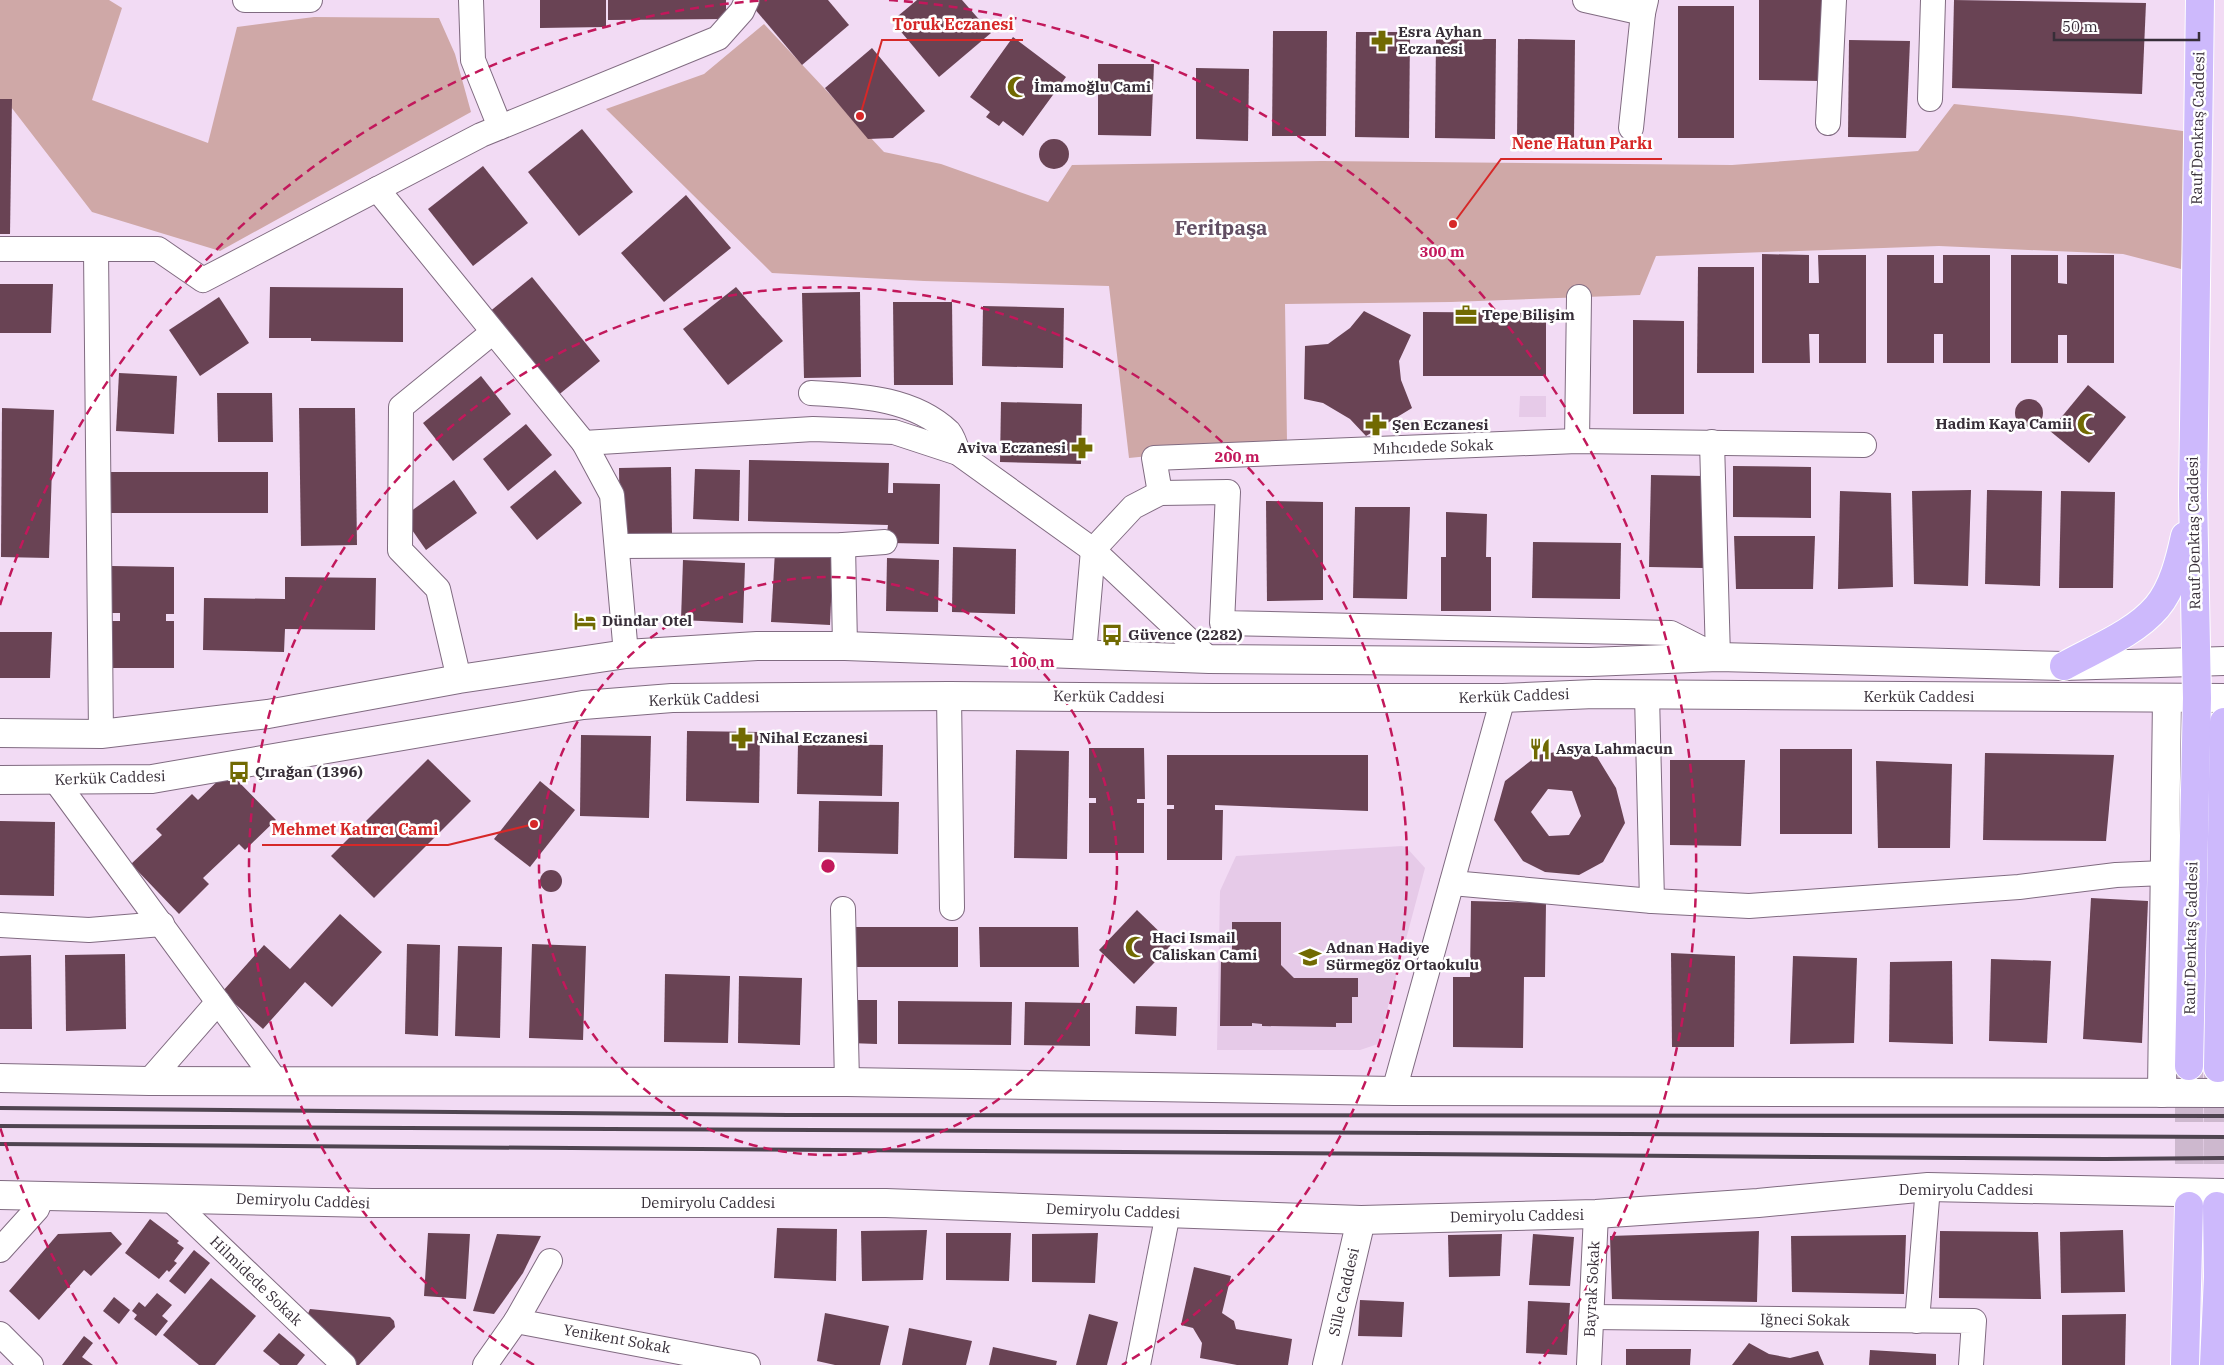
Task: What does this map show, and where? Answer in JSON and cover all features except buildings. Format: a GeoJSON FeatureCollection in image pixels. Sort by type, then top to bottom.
{"type":"FeatureCollection","features":[{"type":"Feature","properties":{"kind":"main road","name":"Rauf Denktaş Caddesi"},"geometry":{"type":"LineString","coordinates":[[2189,1066],[2196,698],[2193,495],[2200,0]]}},
{"type":"Feature","properties":{"kind":"main road"},"geometry":{"type":"LineString","coordinates":[[2064,666],[2127,631],[2158,606],[2179,559],[2193,495]]}},
{"type":"Feature","properties":{"kind":"main road","name":"Rauf Denktaş Caddesi"},"geometry":{"type":"LineString","coordinates":[[2221,1081],[2224,722]]}},
{"type":"Feature","properties":{"kind":"main road"},"geometry":{"type":"LineString","coordinates":[[2214,1365],[2221,1200]]}},
{"type":"Feature","properties":{"kind":"main road"},"geometry":{"type":"LineString","coordinates":[[2185,1365],[2189,1206]]}},
{"type":"Feature","properties":{"kind":"street"},"geometry":{"type":"LineString","coordinates":[[244,0],[310,0]]}},
{"type":"Feature","properties":{"kind":"street"},"geometry":{"type":"LineString","coordinates":[[471,0],[473,60],[500,127]]}},
{"type":"Feature","properties":{"kind":"street"},"geometry":{"type":"LineString","coordinates":[[0,249],[158,250],[203,280],[500,127],[718,38],[742,11],[747,0]]}},
{"type":"Feature","properties":{"kind":"street"},"geometry":{"type":"LineString","coordinates":[[1584,0],[1644,6],[1631,128]]}},
{"type":"Feature","properties":{"kind":"street"},"geometry":{"type":"LineString","coordinates":[[1828,123],[1834,0]]}},
{"type":"Feature","properties":{"kind":"street"},"geometry":{"type":"LineString","coordinates":[[1930,99],[1933,0]]}},
{"type":"Feature","properties":{"kind":"street"},"geometry":{"type":"LineString","coordinates":[[377,189],[584,443],[612,494],[626,654]]}},
{"type":"Feature","properties":{"kind":"street"},"geometry":{"type":"LineString","coordinates":[[96,251],[101,734]]}},
{"type":"Feature","properties":{"kind":"street"},"geometry":{"type":"LineString","coordinates":[[1578,441],[1579,296]]}},
{"type":"Feature","properties":{"kind":"street"},"geometry":{"type":"LineString","coordinates":[[459,679],[438,589],[400,550],[401,407],[493,332]]}},
{"type":"Feature","properties":{"kind":"street"},"geometry":{"type":"LineString","coordinates":[[811,393],[864,396],[918,410],[950,433],[958,452]]}},
{"type":"Feature","properties":{"kind":"street"},"geometry":{"type":"LineString","coordinates":[[584,443],[813,429],[894,432],[958,452],[1093,550],[1209,659]]}},
{"type":"Feature","properties":{"kind":"street","name":"Mıhcıdede Sokak"},"geometry":{"type":"LineString","coordinates":[[1160,493],[1154,458],[1578,441],[1864,445]]}},
{"type":"Feature","properties":{"kind":"street"},"geometry":{"type":"LineString","coordinates":[[1712,442],[1718,658]]}},
{"type":"Feature","properties":{"kind":"street"},"geometry":{"type":"LineString","coordinates":[[1084,654],[1093,550],[1133,507],[1160,493],[1228,492],[1222,623],[1671,633],[1718,658]]}},
{"type":"Feature","properties":{"kind":"street"},"geometry":{"type":"LineString","coordinates":[[617,546],[843,545],[886,542]]}},
{"type":"Feature","properties":{"kind":"street"},"geometry":{"type":"LineString","coordinates":[[843,545],[846,646]]}},
{"type":"Feature","properties":{"kind":"street"},"geometry":{"type":"LineString","coordinates":[[0,733],[101,734],[268,714],[459,679],[626,654],[757,646],[846,646],[1209,659],[1590,662],[1718,658],[2064,666],[2224,661]]}},
{"type":"Feature","properties":{"kind":"street","name":"Kerkük Caddesi"},"geometry":{"type":"LineString","coordinates":[[0,780],[152,779],[583,706],[672,698],[949,696],[1503,698],[1594,694],[2224,698]]}},
{"type":"Feature","properties":{"kind":"street"},"geometry":{"type":"LineString","coordinates":[[1647,695],[1652,901]]}},
{"type":"Feature","properties":{"kind":"street"},"geometry":{"type":"LineString","coordinates":[[949,696],[952,908]]}},
{"type":"Feature","properties":{"kind":"street"},"geometry":{"type":"LineString","coordinates":[[1394,1091],[1503,698]]}},
{"type":"Feature","properties":{"kind":"street"},"geometry":{"type":"LineString","coordinates":[[2162,1093],[2166,698]]}},
{"type":"Feature","properties":{"kind":"street"},"geometry":{"type":"LineString","coordinates":[[55,780],[276,1081]]}},
{"type":"Feature","properties":{"kind":"street"},"geometry":{"type":"LineString","coordinates":[[1452,883],[1652,901],[1749,906],[2020,888],[2116,875],[2164,873]]}},
{"type":"Feature","properties":{"kind":"street"},"geometry":{"type":"LineString","coordinates":[[843,909],[847,1082]]}},
{"type":"Feature","properties":{"kind":"street"},"geometry":{"type":"LineString","coordinates":[[0,925],[89,930],[162,924]]}},
{"type":"Feature","properties":{"kind":"street"},"geometry":{"type":"LineString","coordinates":[[149,1081],[218,1002]]}},
{"type":"Feature","properties":{"kind":"street"},"geometry":{"type":"LineString","coordinates":[[0,1078],[149,1081],[847,1082],[1394,1091],[2162,1093],[2221,1081]]}},
{"type":"Feature","properties":{"kind":"street"},"geometry":{"type":"LineString","coordinates":[[1917,1321],[1928,1187]]}},
{"type":"Feature","properties":{"kind":"street","name":"Demiryolu Caddesi"},"geometry":{"type":"LineString","coordinates":[[0,1194],[372,1203],[886,1203],[1361,1220],[1596,1214],[1758,1203],[1928,1187],[2221,1200]]}},
{"type":"Feature","properties":{"kind":"street"},"geometry":{"type":"LineString","coordinates":[[0,1250],[37,1208],[43,1194]]}},
{"type":"Feature","properties":{"kind":"street","name":"Hilmidede Sokak"},"geometry":{"type":"LineString","coordinates":[[168,1197],[344,1365]]}},
{"type":"Feature","properties":{"kind":"street"},"geometry":{"type":"LineString","coordinates":[[1138,1365],[1168,1214]]}},
{"type":"Feature","properties":{"kind":"street","name":"Bayrak Sokak"},"geometry":{"type":"LineString","coordinates":[[1589,1365],[1596,1214]]}},
{"type":"Feature","properties":{"kind":"street","name":"Sille Caddesi"},"geometry":{"type":"LineString","coordinates":[[1328,1365],[1361,1220]]}},
{"type":"Feature","properties":{"kind":"street"},"geometry":{"type":"LineString","coordinates":[[485,1365],[516,1321],[550,1262]]}},
{"type":"Feature","properties":{"kind":"street","name":"Iğneci Sokak"},"geometry":{"type":"LineString","coordinates":[[1591,1318],[1974,1321],[1971,1365]]}},
{"type":"Feature","properties":{"kind":"street","name":"Yenikent Sokak"},"geometry":{"type":"LineString","coordinates":[[516,1321],[719,1362],[748,1365]]}},
{"type":"Feature","properties":{"kind":"street"},"geometry":{"type":"LineString","coordinates":[[0,1334],[31,1365]]}},
{"type":"Feature","properties":{"kind":"shaded area"},"geometry":{"type":"Polygon","coordinates":[[[0,0],[109,0],[122,8],[92,100],[208,143],[237,27],[314,17],[439,18],[455,54],[471,112],[220,251],[92,212],[8,103],[0,102],[0,0]]]}},
{"type":"Feature","properties":{"kind":"shaded area"},"geometry":{"type":"Polygon","coordinates":[[[764,24],[884,152],[941,164],[1048,202],[1072,165],[1322,161],[1732,165],[1918,151],[1954,104],[2071,116],[2190,132],[2181,269],[2123,254],[1939,246],[1656,256],[1640,295],[1451,302],[1285,304],[1287,442],[1129,458],[1109,286],[924,281],[772,273],[606,109],[704,74],[764,24]]]}},
{"type":"Feature","properties":{"kind":"shaded area"},"geometry":{"type":"Polygon","coordinates":[[[1520,396],[1546,396],[1546,417],[1519,417],[1520,396]]]}},
{"type":"Feature","properties":{"kind":"shaded area","name":"Adnan Hadiye Sürmegöz Ortaokulu"},"geometry":{"type":"Polygon","coordinates":[[[1406,847],[1425,868],[1378,1044],[1360,1050],[1217,1050],[1220,891],[1236,856],[1406,847]]]}},
{"type":"Feature","properties":{"kind":"tunnel"},"geometry":{"type":"LineString","coordinates":[[2189,1070],[2189,1206]]}},
{"type":"Feature","properties":{"kind":"tunnel"},"geometry":{"type":"LineString","coordinates":[[2217,1206],[2218,1070]]}},
{"type":"Feature","properties":{"kind":"railway"},"geometry":{"type":"LineString","coordinates":[[0,1108],[788,1115],[2224,1116]]}},
{"type":"Feature","properties":{"kind":"railway"},"geometry":{"type":"LineString","coordinates":[[0,1126],[2224,1137]]}},
{"type":"Feature","properties":{"kind":"railway"},"geometry":{"type":"LineString","coordinates":[[0,1144],[2105,1159],[2224,1158]]}},
{"type":"Feature","properties":{"kind":"place","name":"Esra Ayhan Eczanesi"},"geometry":{"type":"Point","coordinates":[1382,41]}},
{"type":"Feature","properties":{"kind":"place","name":"İmamoğlu Cami"},"geometry":{"type":"Point","coordinates":[1018,87]}},
{"type":"Feature","properties":{"kind":"place","name":"Toruk Eczanesi"},"geometry":{"type":"Point","coordinates":[860,116]}},
{"type":"Feature","properties":{"kind":"place","name":"Nene Hatun Parkı"},"geometry":{"type":"Point","coordinates":[1453,224]}},
{"type":"Feature","properties":{"kind":"place","name":"Tepe Bilişim"},"geometry":{"type":"Point","coordinates":[1466,315]}},
{"type":"Feature","properties":{"kind":"place","name":"Hadim Kaya Camii"},"geometry":{"type":"Point","coordinates":[2088,424]}},
{"type":"Feature","properties":{"kind":"place","name":"Şen Eczanesi"},"geometry":{"type":"Point","coordinates":[1376,425]}},
{"type":"Feature","properties":{"kind":"place","name":"Aviva Eczanesi"},"geometry":{"type":"Point","coordinates":[1082,448]}},
{"type":"Feature","properties":{"kind":"place","name":"Dündar Otel"},"geometry":{"type":"Point","coordinates":[585,621]}},
{"type":"Feature","properties":{"kind":"place","name":"Güvence (2282)"},"geometry":{"type":"Point","coordinates":[1112,635]}},
{"type":"Feature","properties":{"kind":"place","name":"Nihal Eczanesi"},"geometry":{"type":"Point","coordinates":[742,738]}},
{"type":"Feature","properties":{"kind":"place","name":"Asya Lahmacun"},"geometry":{"type":"Point","coordinates":[1540,749]}},
{"type":"Feature","properties":{"kind":"place","name":"Çırağan (1396)"},"geometry":{"type":"Point","coordinates":[239,772]}},
{"type":"Feature","properties":{"kind":"place","name":"Mehmet Katırcı Cami"},"geometry":{"type":"Point","coordinates":[534,824]}},
{"type":"Feature","properties":{"kind":"place","name":"Haci Ismail Caliskan Cami"},"geometry":{"type":"Point","coordinates":[1136,947]}},
{"type":"Feature","properties":{"kind":"place","name":"Adnan Hadiye Sürmegöz Ortaokulu"},"geometry":{"type":"Point","coordinates":[1310,957]}},
{"type":"Feature","properties":{"kind":"district","name":"Feritpaşa"},"geometry":{"type":"Point","coordinates":[1221,228]}}]}
